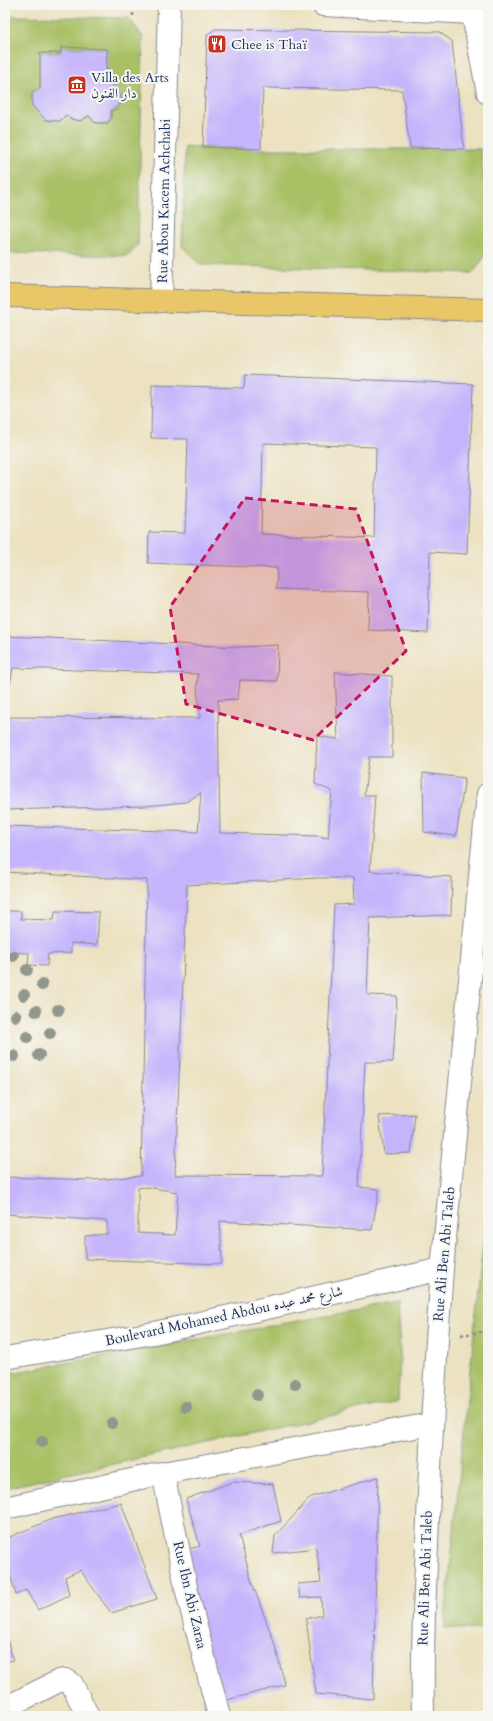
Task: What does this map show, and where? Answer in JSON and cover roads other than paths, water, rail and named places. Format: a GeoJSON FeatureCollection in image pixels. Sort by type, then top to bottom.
{"type":"FeatureCollection","features":[{"type":"Feature","properties":{"kind":"main road"},"geometry":{"type":"LineString","coordinates":[[5,296],[488,310]]}},
{"type":"Feature","properties":{"kind":"street","name":"Rue Abou Kacem Achchabi"},"geometry":{"type":"LineString","coordinates":[[161,301],[169,5]]}},
{"type":"Feature","properties":{"kind":"street"},"geometry":{"type":"LineString","coordinates":[[323,5],[477,10],[488,93]]}},
{"type":"Feature","properties":{"kind":"street","name":"Rue Ali Ben Abi Taleb"},"geometry":{"type":"LineString","coordinates":[[423,1716],[422,1671],[431,1424],[442,1269],[488,794]]}},
{"type":"Feature","properties":{"kind":"street","name":"Boulevard Mohamed Abdou شارع محمد عبده"},"geometry":{"type":"LineString","coordinates":[[5,1358],[154,1333],[442,1269]]}},
{"type":"Feature","properties":{"kind":"street"},"geometry":{"type":"LineString","coordinates":[[5,1508],[163,1473],[431,1424]]}},
{"type":"Feature","properties":{"kind":"street","name":"Rue Ibn Abi Zaraa"},"geometry":{"type":"LineString","coordinates":[[163,1473],[187,1592],[219,1716]]}},
{"type":"Feature","properties":{"kind":"street"},"geometry":{"type":"LineString","coordinates":[[5,1708],[59,1681],[66,1680],[72,1684],[88,1716]]}},
{"type":"Feature","properties":{"kind":"place","name":"Chee is Thaï"},"geometry":{"type":"Point","coordinates":[217,44]}},
{"type":"Feature","properties":{"kind":"place","name":"Villa des Arts دار الفنون"},"geometry":{"type":"Point","coordinates":[77,85]}}]}
